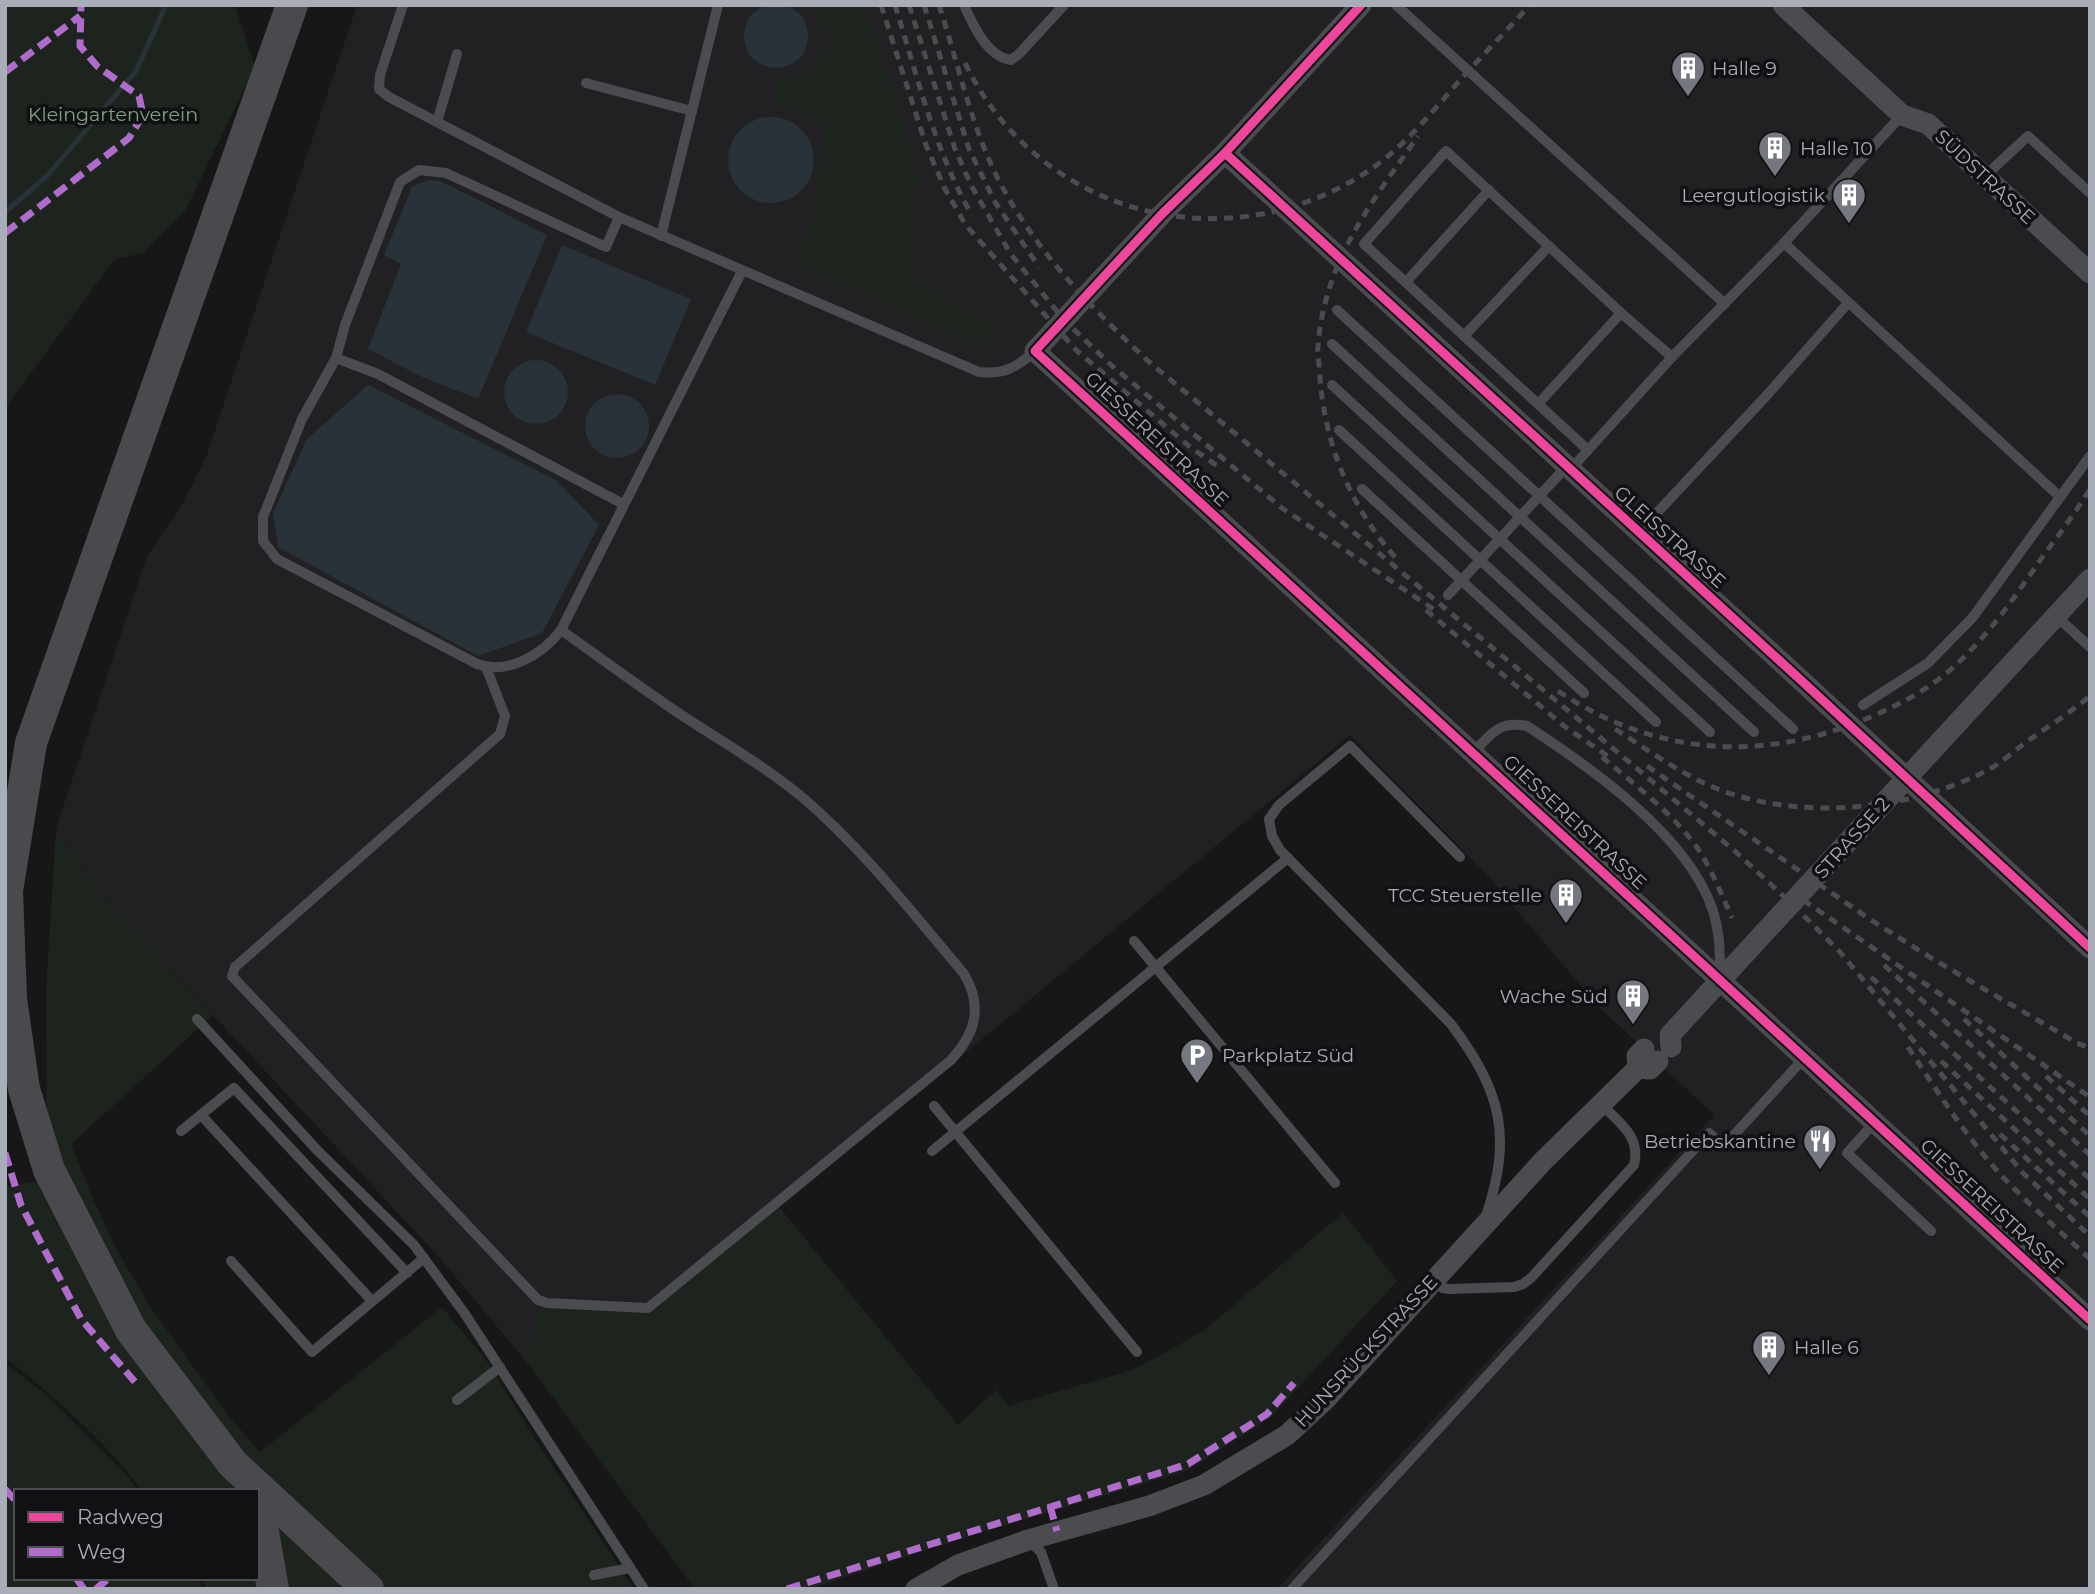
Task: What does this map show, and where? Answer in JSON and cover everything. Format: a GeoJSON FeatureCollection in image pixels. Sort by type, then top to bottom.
{"type":"FeatureCollection","features":[{"type":"Feature","properties":{"kind":"main road"},"geometry":{"type":"LineString","coordinates":[[253,1489],[239,1477],[131,1330],[49,1170],[24,1090],[8,1001],[7,891],[32,743],[292,5]]}},
{"type":"Feature","properties":{"kind":"main road"},"geometry":{"type":"LineString","coordinates":[[259,1494],[368,1589]]}},
{"type":"Feature","properties":{"kind":"main road"},"geometry":{"type":"LineString","coordinates":[[259,1523],[263,1532],[273,1589]]}},
{"type":"Feature","properties":{"kind":"street","name":"SÜDSTRASSE"},"geometry":{"type":"LineString","coordinates":[[1783,5],[1902,115],[1928,124],[2090,273]]}},
{"type":"Feature","properties":{"kind":"street"},"geometry":{"type":"LineString","coordinates":[[1035,351],[1161,215],[1225,153],[1356,7]]}},
{"type":"Feature","properties":{"kind":"street","name":"GLEISSTRASSE"},"geometry":{"type":"LineString","coordinates":[[1225,153],[2090,948]]}},
{"type":"Feature","properties":{"kind":"street","name":"GIESSEREISTRASSE"},"geometry":{"type":"LineString","coordinates":[[1035,351],[2090,1320]]}},
{"type":"Feature","properties":{"kind":"street","name":"STRASSE 2"},"geometry":{"type":"LineString","coordinates":[[1656,1049],[2090,579]]}},
{"type":"Feature","properties":{"kind":"street","name":"HUNSRÜCKSTRASSE"},"geometry":{"type":"LineString","coordinates":[[923,1588],[958,1565],[1028,1540],[1149,1506],[1204,1485],[1287,1435],[1326,1399],[1544,1160],[1656,1049]]}},
{"type":"Feature","properties":{"kind":"lane"},"geometry":{"type":"LineString","coordinates":[[403,5],[380,75],[379,89],[389,97],[619,217],[979,372],[991,373],[1018,366],[1035,351]]}},
{"type":"Feature","properties":{"kind":"lane"},"geometry":{"type":"LineString","coordinates":[[661,236],[718,5]]}},
{"type":"Feature","properties":{"kind":"lane"},"geometry":{"type":"LineString","coordinates":[[964,5],[983,41],[1002,57],[1011,60],[1064,5]]}},
{"type":"Feature","properties":{"kind":"lane"},"geometry":{"type":"LineString","coordinates":[[1396,5],[1725,304]]}},
{"type":"Feature","properties":{"kind":"lane"},"geometry":{"type":"LineString","coordinates":[[437,122],[457,54]]}},
{"type":"Feature","properties":{"kind":"lane"},"geometry":{"type":"LineString","coordinates":[[586,83],[692,111]]}},
{"type":"Feature","properties":{"kind":"lane"},"geometry":{"type":"LineString","coordinates":[[1448,594],[1539,496],[1588,450],[1672,357],[1784,243],[1902,115]]}},
{"type":"Feature","properties":{"kind":"lane"},"geometry":{"type":"LineString","coordinates":[[1985,176],[2028,136],[2090,192]]}},
{"type":"Feature","properties":{"kind":"lane"},"geometry":{"type":"LineString","coordinates":[[1588,450],[1364,244],[1446,150],[1672,357]]}},
{"type":"Feature","properties":{"kind":"lane"},"geometry":{"type":"LineString","coordinates":[[619,217],[606,247],[446,173],[419,170],[400,182],[350,313],[336,358],[302,419],[263,517],[263,541],[277,559],[486,667],[497,668],[539,653],[561,630],[742,271]]}},
{"type":"Feature","properties":{"kind":"lane"},"geometry":{"type":"LineString","coordinates":[[1406,282],[1489,190]]}},
{"type":"Feature","properties":{"kind":"lane"},"geometry":{"type":"LineString","coordinates":[[1784,243],[2060,497]]}},
{"type":"Feature","properties":{"kind":"lane"},"geometry":{"type":"LineString","coordinates":[[1464,336],[1549,246]]}},
{"type":"Feature","properties":{"kind":"lane"},"geometry":{"type":"LineString","coordinates":[[1639,532],[1849,303]]}},
{"type":"Feature","properties":{"kind":"lane"},"geometry":{"type":"LineString","coordinates":[[1337,310],[1793,729]]}},
{"type":"Feature","properties":{"kind":"lane"},"geometry":{"type":"LineString","coordinates":[[1538,404],[1621,313]]}},
{"type":"Feature","properties":{"kind":"lane"},"geometry":{"type":"LineString","coordinates":[[1332,344],[1754,732]]}},
{"type":"Feature","properties":{"kind":"lane"},"geometry":{"type":"LineString","coordinates":[[336,358],[378,374],[623,504]]}},
{"type":"Feature","properties":{"kind":"lane"},"geometry":{"type":"LineString","coordinates":[[1332,385],[1710,732]]}},
{"type":"Feature","properties":{"kind":"lane"},"geometry":{"type":"LineString","coordinates":[[1339,430],[1656,722]]}},
{"type":"Feature","properties":{"kind":"lane"},"geometry":{"type":"LineString","coordinates":[[1863,705],[1928,663],[1952,641],[1973,617],[2090,456]]}},
{"type":"Feature","properties":{"kind":"lane"},"geometry":{"type":"LineString","coordinates":[[1362,489],[1584,693]]}},
{"type":"Feature","properties":{"kind":"lane"},"geometry":{"type":"LineString","coordinates":[[2056,616],[2090,647]]}},
{"type":"Feature","properties":{"kind":"lane"},"geometry":{"type":"LineString","coordinates":[[486,667],[505,716],[500,734],[235,967],[232,976],[538,1300],[547,1303],[648,1308],[951,1060],[962,1049],[970,1032],[975,1016],[975,1000],[972,987],[964,974],[879,872],[801,797],[744,754],[675,711],[561,630]]}},
{"type":"Feature","properties":{"kind":"lane"},"geometry":{"type":"LineString","coordinates":[[1473,753],[1495,730],[1505,725],[1527,726],[1617,791],[1674,844],[1694,873],[1712,907],[1720,943],[1720,980]]}},
{"type":"Feature","properties":{"kind":"lane"},"geometry":{"type":"LineString","coordinates":[[1460,857],[1350,746],[1279,805],[1269,819],[1272,835],[1288,858],[1451,1024],[1475,1056],[1489,1084],[1498,1112],[1501,1135],[1500,1161],[1483,1226]]}},
{"type":"Feature","properties":{"kind":"lane"},"geometry":{"type":"LineString","coordinates":[[932,1151],[1288,858]]}},
{"type":"Feature","properties":{"kind":"lane"},"geometry":{"type":"LineString","coordinates":[[1133,941],[1335,1183]]}},
{"type":"Feature","properties":{"kind":"lane"},"geometry":{"type":"LineString","coordinates":[[197,1019],[317,1150],[414,1245],[465,1314],[644,1589]]}},
{"type":"Feature","properties":{"kind":"lane"},"geometry":{"type":"LineString","coordinates":[[1292,1589],[1709,1133],[1724,1146],[1805,1058]]}},
{"type":"Feature","properties":{"kind":"lane"},"geometry":{"type":"LineString","coordinates":[[181,1131],[234,1088],[407,1273]]}},
{"type":"Feature","properties":{"kind":"lane"},"geometry":{"type":"LineString","coordinates":[[1433,1280],[1449,1289],[1514,1287],[1531,1278],[1634,1165],[1637,1153],[1633,1140],[1624,1126],[1602,1105]]}},
{"type":"Feature","properties":{"kind":"lane"},"geometry":{"type":"LineString","coordinates":[[934,1106],[1137,1352]]}},
{"type":"Feature","properties":{"kind":"lane"},"geometry":{"type":"LineString","coordinates":[[201,1115],[372,1301]]}},
{"type":"Feature","properties":{"kind":"lane"},"geometry":{"type":"LineString","coordinates":[[1875,1122],[1847,1153],[1931,1231]]}},
{"type":"Feature","properties":{"kind":"lane"},"geometry":{"type":"LineString","coordinates":[[231,1261],[312,1352],[424,1258]]}},
{"type":"Feature","properties":{"kind":"lane"},"geometry":{"type":"LineString","coordinates":[[457,1400],[500,1367]]}},
{"type":"Feature","properties":{"kind":"lane"},"geometry":{"type":"LineString","coordinates":[[1028,1540],[1041,1552],[1054,1589]]}},
{"type":"Feature","properties":{"kind":"lane"},"geometry":{"type":"LineString","coordinates":[[594,1575],[630,1568]]}},
{"type":"Feature","properties":{"kind":"shaded area"},"geometry":{"type":"Polygon","coordinates":[[[770,4],[782,4],[799,13],[806,24],[806,48],[799,59],[782,68],[770,68],[758,63],[749,54],[744,42],[744,30],[749,18],[758,9],[770,4]]]}},
{"type":"Feature","properties":{"kind":"shaded area"},"geometry":{"type":"Polygon","coordinates":[[[357,5],[2090,5],[2090,1589],[1277,1589],[1714,1115],[1598,1006],[1486,874],[1350,735],[779,1207],[958,1425],[996,1390],[1008,1406],[1133,1370],[1202,1332],[1343,1213],[1397,1281],[1270,1418],[1188,1470],[953,1541],[808,1589],[695,1589],[529,1365],[439,1257],[114,909],[56,828],[147,556],[180,508],[206,457],[357,5]]]}},
{"type":"Feature","properties":{"kind":"shaded area"},"geometry":{"type":"Polygon","coordinates":[[[771,117],[795,124],[807,136],[814,160],[807,184],[795,196],[771,203],[747,196],[735,184],[728,160],[735,136],[747,124],[771,117]]]}},
{"type":"Feature","properties":{"kind":"shaded area"},"geometry":{"type":"Polygon","coordinates":[[[428,180],[440,181],[547,235],[478,399],[422,377],[368,349],[401,264],[384,255],[412,187],[428,180]]]}},
{"type":"Feature","properties":{"kind":"shaded area"},"geometry":{"type":"Polygon","coordinates":[[[562,245],[691,299],[655,385],[526,332],[562,245]]]}},
{"type":"Feature","properties":{"kind":"shaded area"},"geometry":{"type":"Polygon","coordinates":[[[530,360],[542,360],[559,369],[566,380],[566,404],[559,415],[542,424],[530,424],[518,419],[509,410],[504,398],[504,386],[509,374],[518,365],[530,360]]]}},
{"type":"Feature","properties":{"kind":"shaded area"},"geometry":{"type":"Polygon","coordinates":[[[368,385],[556,480],[599,525],[542,633],[478,656],[278,547],[273,513],[307,439],[368,385]]]}},
{"type":"Feature","properties":{"kind":"shaded area"},"geometry":{"type":"Polygon","coordinates":[[[611,394],[623,394],[640,403],[647,414],[647,438],[640,449],[623,458],[611,458],[599,453],[590,444],[585,432],[585,420],[590,408],[599,399],[611,394]]]}},
{"type":"Feature","properties":{"kind":"green space","name":"Kleingartenverein"},"geometry":{"type":"Polygon","coordinates":[[[5,5],[235,5],[255,67],[185,211],[143,253],[114,260],[5,408],[5,5]]]}},
{"type":"Feature","properties":{"kind":"green space"},"geometry":{"type":"Polygon","coordinates":[[[808,5],[865,5],[919,176],[909,277],[998,327],[979,346],[795,263],[818,202],[824,123],[776,103],[776,76],[811,72],[831,35],[808,5]]]}},
{"type":"Feature","properties":{"kind":"green space"},"geometry":{"type":"Polygon","coordinates":[[[56,828],[114,909],[213,1015],[71,1144],[116,1248],[149,1305],[228,1415],[260,1452],[442,1307],[489,1364],[538,1444],[634,1589],[380,1589],[251,1459],[208,1409],[247,1489],[140,1489],[96,1437],[5,1357],[6,1186],[55,1179],[47,1141],[46,990],[56,828]]]}},
{"type":"Feature","properties":{"kind":"green space"},"geometry":{"type":"Polygon","coordinates":[[[779,1207],[958,1425],[996,1390],[1008,1406],[1133,1370],[1202,1332],[1343,1213],[1397,1281],[1270,1418],[1188,1470],[953,1541],[809,1589],[695,1589],[529,1365],[538,1307],[650,1314],[779,1207]]]}},
{"type":"Feature","properties":{"kind":"green space"},"geometry":{"type":"Polygon","coordinates":[[[5,1363],[45,1394],[127,1475],[137,1489],[14,1489],[14,1580],[198,1580],[202,1589],[5,1589],[5,1363]]]}},
{"type":"Feature","properties":{"kind":"green space"},"geometry":{"type":"Polygon","coordinates":[[[262,1514],[346,1589],[207,1589],[203,1580],[259,1580],[262,1514]]]}},
{"type":"Feature","properties":{"kind":"waterway"},"geometry":{"type":"LineString","coordinates":[[5,212],[47,176],[136,71],[166,5]]}},
{"type":"Feature","properties":{"kind":"railway"},"geometry":{"type":"LineString","coordinates":[[881,5],[926,145],[944,187],[965,224],[1076,350],[1190,447],[1219,467]]}},
{"type":"Feature","properties":{"kind":"railway"},"geometry":{"type":"LineString","coordinates":[[895,5],[937,139],[972,215]]}},
{"type":"Feature","properties":{"kind":"railway"},"geometry":{"type":"LineString","coordinates":[[909,5],[955,149],[971,185],[1010,253],[1064,320],[1111,365],[1282,508],[1438,612]]}},
{"type":"Feature","properties":{"kind":"railway"},"geometry":{"type":"LineString","coordinates":[[924,5],[969,149],[995,202],[1039,267]]}},
{"type":"Feature","properties":{"kind":"railway"},"geometry":{"type":"LineString","coordinates":[[939,5],[982,143],[1004,191],[1039,244],[1080,293],[1148,361],[1736,852],[1792,904],[1840,952],[2023,1173],[2090,1236]]}},
{"type":"Feature","properties":{"kind":"railway"},"geometry":{"type":"LineString","coordinates":[[965,63],[997,115],[1038,157],[1086,188],[1138,209],[1194,218],[1251,216],[1307,202],[1362,175],[1390,155],[1530,5]]}},
{"type":"Feature","properties":{"kind":"railway"},"geometry":{"type":"LineString","coordinates":[[1395,557],[1365,517],[1334,450],[1323,403],[1318,346],[1326,300],[1341,258],[1367,210],[1418,136]]}},
{"type":"Feature","properties":{"kind":"railway"},"geometry":{"type":"LineString","coordinates":[[1558,691],[1595,713],[1632,729],[1671,740],[1710,746],[1788,742],[1868,718],[1929,686],[1952,669],[1973,648],[2014,598],[2090,489]]}},
{"type":"Feature","properties":{"kind":"railway"},"geometry":{"type":"LineString","coordinates":[[1426,610],[1564,726],[1612,759]]}},
{"type":"Feature","properties":{"kind":"railway"},"geometry":{"type":"LineString","coordinates":[[1615,729],[1683,772],[1726,792],[1757,801],[1790,806],[1858,807],[1925,795],[1986,771],[2090,696]]}},
{"type":"Feature","properties":{"kind":"railway"},"geometry":{"type":"LineString","coordinates":[[1602,757],[1652,799],[1686,833],[1706,863],[1732,918]]}},
{"type":"Feature","properties":{"kind":"railway"},"geometry":{"type":"LineString","coordinates":[[1647,766],[1871,920],[1936,961],[2090,1048]]}},
{"type":"Feature","properties":{"kind":"railway"},"geometry":{"type":"LineString","coordinates":[[1790,891],[2090,1097]]}},
{"type":"Feature","properties":{"kind":"railway"},"geometry":{"type":"LineString","coordinates":[[1884,965],[2090,1155]]}},
{"type":"Feature","properties":{"kind":"railway"},"geometry":{"type":"LineString","coordinates":[[1871,977],[2090,1179]]}},
{"type":"Feature","properties":{"kind":"railway"},"geometry":{"type":"LineString","coordinates":[[1964,1019],[2090,1136]]}},
{"type":"Feature","properties":{"kind":"railway"},"geometry":{"type":"LineString","coordinates":[[1908,1047],[1987,1159],[2022,1196],[2090,1259]]}},
{"type":"Feature","properties":{"kind":"railway"},"geometry":{"type":"LineString","coordinates":[[1941,1061],[2090,1199]]}},
{"type":"Feature","properties":{"kind":"railway"},"geometry":{"type":"LineString","coordinates":[[2046,1076],[2090,1116]]}},
{"type":"Feature","properties":{"kind":"railway"},"geometry":{"type":"LineString","coordinates":[[2000,1134],[2090,1217]]}},
{"type":"Feature","properties":{"kind":"marked path"},"geometry":{"type":"LineString","coordinates":[[5,233],[129,138],[143,115],[139,96],[97,66],[80,46],[81,5]]}},
{"type":"Feature","properties":{"kind":"marked path"},"geometry":{"type":"LineString","coordinates":[[5,72],[80,16]]}},
{"type":"Feature","properties":{"kind":"marked path"},"geometry":{"type":"LineString","coordinates":[[5,1153],[21,1205],[81,1319],[135,1382]]}},
{"type":"Feature","properties":{"kind":"marked path"},"geometry":{"type":"LineString","coordinates":[[787,1589],[1188,1464],[1267,1414],[1294,1383]]}},
{"type":"Feature","properties":{"kind":"marked path"},"geometry":{"type":"LineString","coordinates":[[5,1489],[14,1499]]}},
{"type":"Feature","properties":{"kind":"marked path"},"geometry":{"type":"LineString","coordinates":[[1050,1506],[1057,1531]]}},
{"type":"Feature","properties":{"kind":"marked path"},"geometry":{"type":"LineString","coordinates":[[77,1580],[84,1589]]}},
{"type":"Feature","properties":{"kind":"marked path"},"geometry":{"type":"LineString","coordinates":[[96,1589],[107,1580]]}},
{"type":"Feature","properties":{"kind":"cycle path"},"geometry":{"type":"LineString","coordinates":[[1361,5],[1225,153],[1161,215],[1035,351],[2090,1320]]}},
{"type":"Feature","properties":{"kind":"cycle path"},"geometry":{"type":"LineString","coordinates":[[1225,153],[2090,948]]}},
{"type":"Feature","properties":{"kind":"place","name":"Halle 9"},"geometry":{"type":"Point","coordinates":[1688,98]}},
{"type":"Feature","properties":{"kind":"place","name":"Halle 10"},"geometry":{"type":"Point","coordinates":[1775,178]}},
{"type":"Feature","properties":{"kind":"place","name":"Leergutlogistik"},"geometry":{"type":"Point","coordinates":[1849,225]}},
{"type":"Feature","properties":{"kind":"place","name":"TCC Steuerstelle"},"geometry":{"type":"Point","coordinates":[1566,925]}},
{"type":"Feature","properties":{"kind":"place","name":"Wache Süd"},"geometry":{"type":"Point","coordinates":[1633,1026]}},
{"type":"Feature","properties":{"kind":"place","name":"Parkplatz Süd"},"geometry":{"type":"Point","coordinates":[1197,1085]}},
{"type":"Feature","properties":{"kind":"place","name":"Betriebskantine"},"geometry":{"type":"Point","coordinates":[1820,1171]}},
{"type":"Feature","properties":{"kind":"place","name":"Halle 6"},"geometry":{"type":"Point","coordinates":[1769,1377]}}]}
